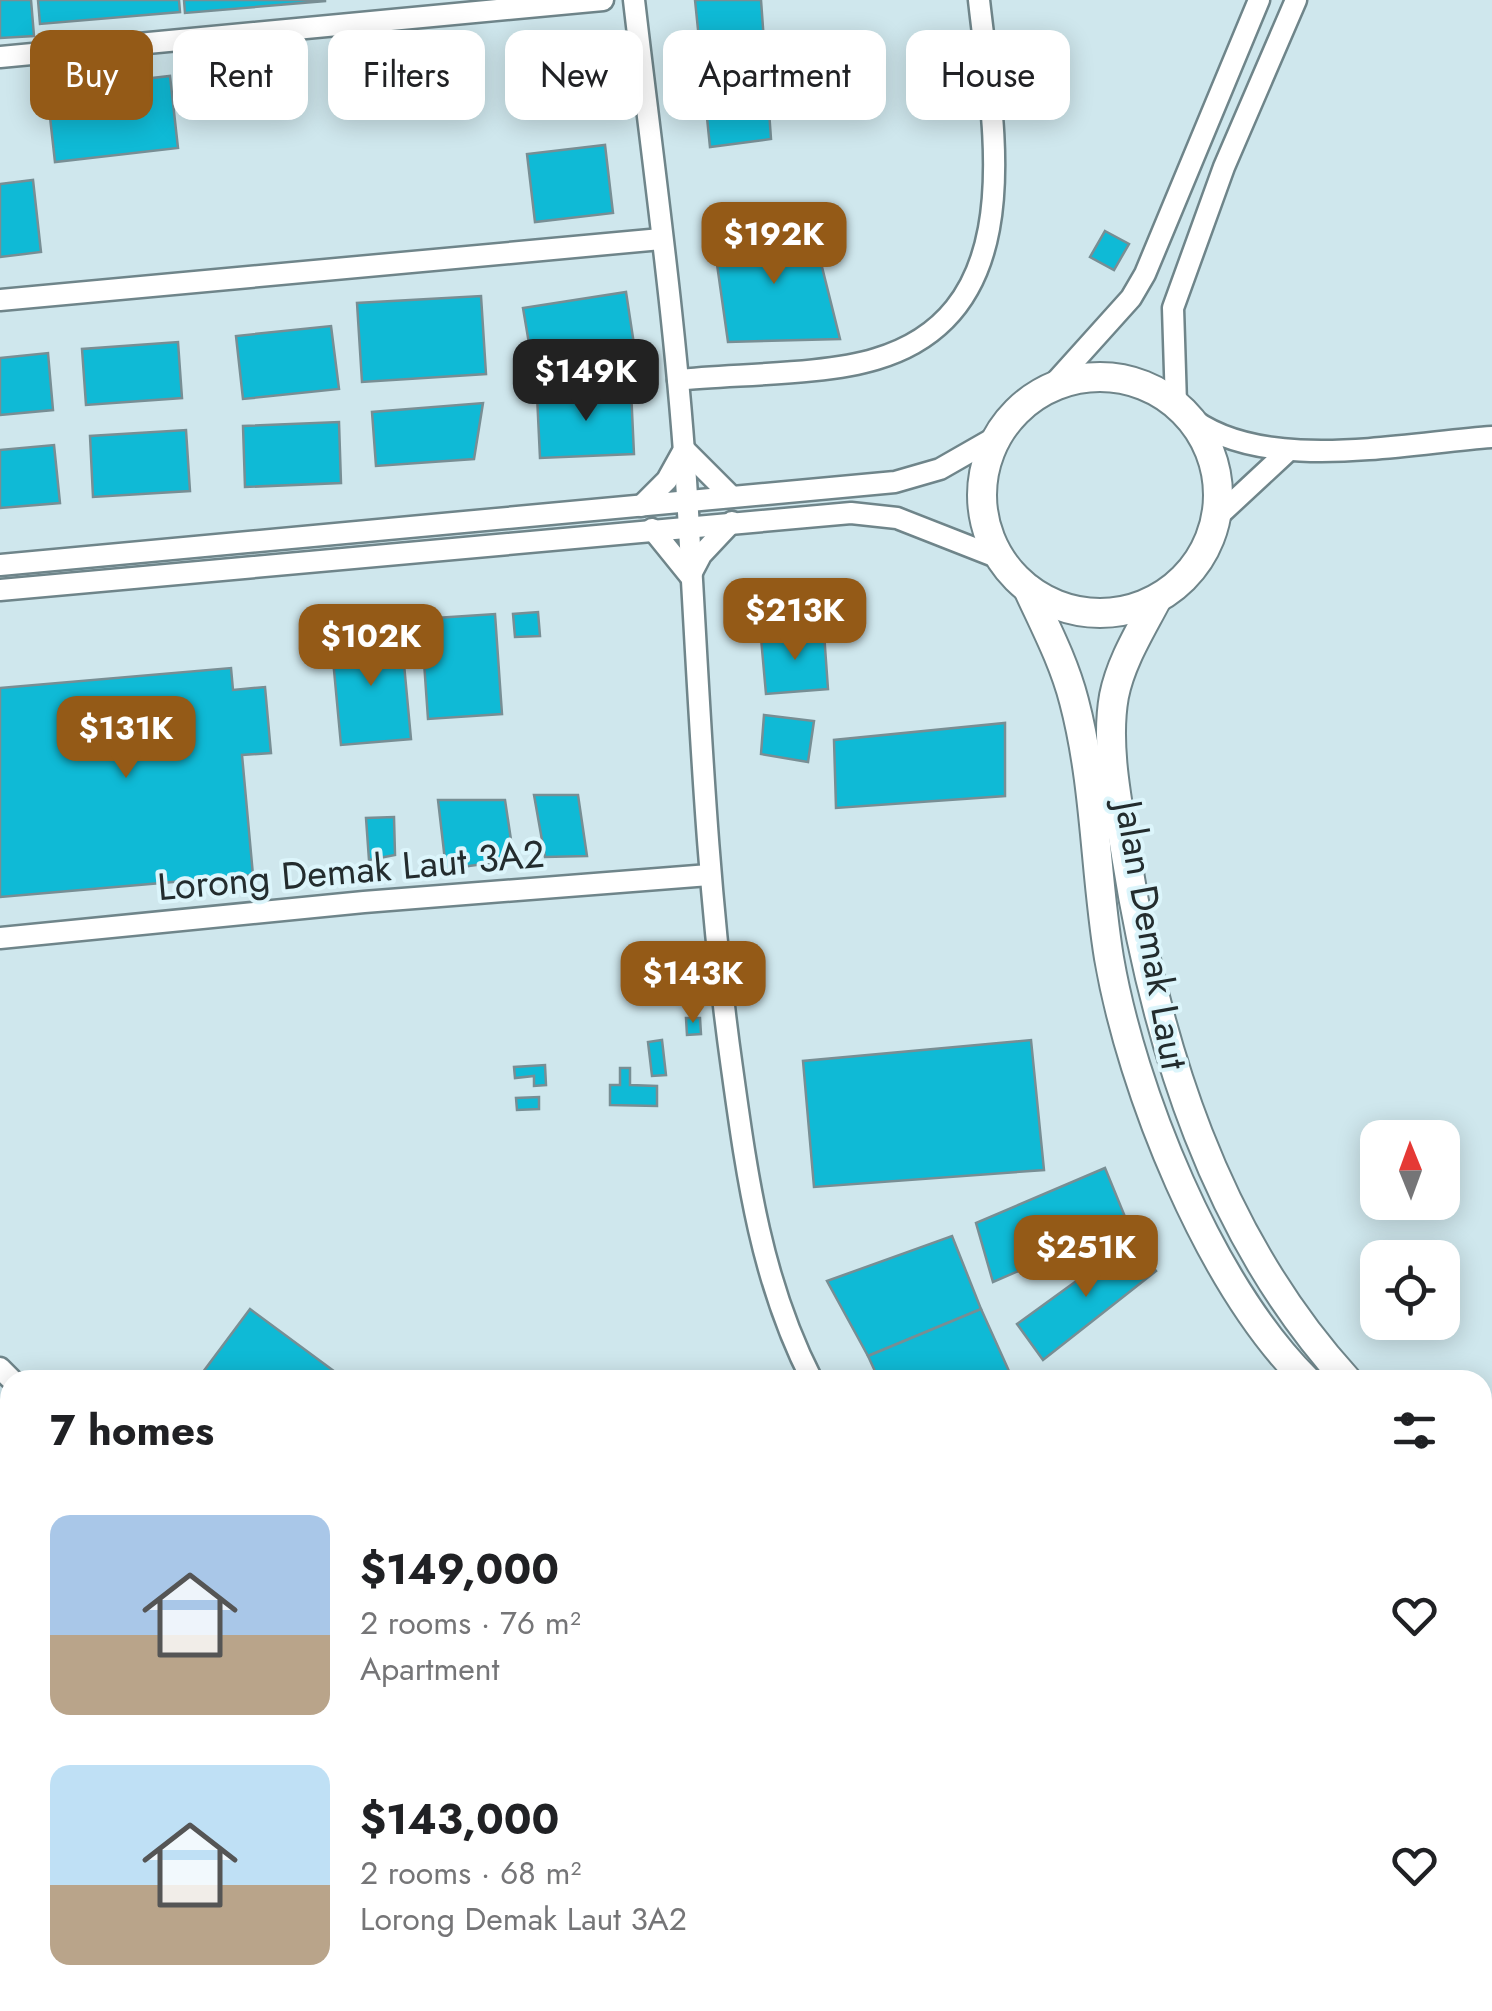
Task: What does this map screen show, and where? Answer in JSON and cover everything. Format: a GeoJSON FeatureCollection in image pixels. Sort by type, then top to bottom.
{"type":"FeatureCollection","features":[{"type":"Feature","properties":{"kind":"main road"},"geometry":{"type":"LineString","coordinates":[[1102,377],[1153,389],[1180,408],[1214,461],[1217,518],[1190,573],[1158,599],[1132,609],[1077,611],[1028,589],[999,558],[986,529],[980,498],[987,456],[996,437],[1028,400],[1050,388],[1102,377]]}},
{"type":"Feature","properties":{"kind":"main road","name":"Jalan Demak Laut"},"geometry":{"type":"LineString","coordinates":[[1028,589],[1056,649],[1074,702],[1110,959],[1145,1104],[1228,1274],[1296,1370]]}},
{"type":"Feature","properties":{"kind":"main road","name":"Jalan Demak Laut"},"geometry":{"type":"LineString","coordinates":[[1158,599],[1122,668],[1111,724],[1120,815],[1142,956],[1180,1092],[1254,1254],[1306,1335],[1338,1370]]}},
{"type":"Feature","properties":{"kind":"street"},"geometry":{"type":"LineString","coordinates":[[0,56],[603,0]]}},
{"type":"Feature","properties":{"kind":"street"},"geometry":{"type":"LineString","coordinates":[[634,0],[684,449],[708,875],[754,1220],[781,1310],[808,1370]]}},
{"type":"Feature","properties":{"kind":"street"},"geometry":{"type":"LineString","coordinates":[[678,380],[874,360],[914,343],[951,310],[968,286],[987,244],[997,180],[979,0]]}},
{"type":"Feature","properties":{"kind":"street"},"geometry":{"type":"LineString","coordinates":[[1050,388],[1131,298],[1146,274],[1259,0]]}},
{"type":"Feature","properties":{"kind":"street"},"geometry":{"type":"LineString","coordinates":[[1296,0],[1224,166],[1173,308],[1180,408],[1201,426],[1287,452],[1492,436]]}},
{"type":"Feature","properties":{"kind":"street"},"geometry":{"type":"LineString","coordinates":[[0,300],[662,239]]}},
{"type":"Feature","properties":{"kind":"street"},"geometry":{"type":"LineString","coordinates":[[0,565],[895,482],[940,468],[996,437]]}},
{"type":"Feature","properties":{"kind":"street"},"geometry":{"type":"LineString","coordinates":[[684,449],[732,498]]}},
{"type":"Feature","properties":{"kind":"street"},"geometry":{"type":"LineString","coordinates":[[641,506],[667,480],[684,449]]}},
{"type":"Feature","properties":{"kind":"street"},"geometry":{"type":"LineString","coordinates":[[1217,518],[1287,452]]}},
{"type":"Feature","properties":{"kind":"street"},"geometry":{"type":"LineString","coordinates":[[0,590],[732,522],[875,514],[921,526],[999,558]]}},
{"type":"Feature","properties":{"kind":"street"},"geometry":{"type":"LineString","coordinates":[[690,576],[700,555],[732,522]]}},
{"type":"Feature","properties":{"kind":"street"},"geometry":{"type":"LineString","coordinates":[[652,530],[690,576]]}},
{"type":"Feature","properties":{"kind":"street","name":"Lorong Demak Laut 3A2"},"geometry":{"type":"LineString","coordinates":[[0,938],[364,902],[708,875]]}},
{"type":"Feature","properties":{"kind":"building"},"geometry":{"type":"Polygon","coordinates":[[[0,0],[31,0],[34,30],[30,30],[30,36],[0,38],[0,0]]]}},
{"type":"Feature","properties":{"kind":"building"},"geometry":{"type":"Polygon","coordinates":[[[38,0],[179,0],[180,12],[40,24],[38,0]]]}},
{"type":"Feature","properties":{"kind":"building"},"geometry":{"type":"Polygon","coordinates":[[[184,0],[325,0],[325,1],[185,13],[184,0]]]}},
{"type":"Feature","properties":{"kind":"building"},"geometry":{"type":"Polygon","coordinates":[[[695,0],[761,0],[763,30],[698,30],[695,0]]]}},
{"type":"Feature","properties":{"kind":"building"},"geometry":{"type":"Polygon","coordinates":[[[170,76],[178,148],[55,162],[50,120],[153,120],[153,78],[170,76]]]}},
{"type":"Feature","properties":{"kind":"building"},"geometry":{"type":"Polygon","coordinates":[[[707,120],[770,120],[771,139],[710,147],[707,120]]]}},
{"type":"Feature","properties":{"kind":"building"},"geometry":{"type":"Polygon","coordinates":[[[605,145],[613,213],[535,222],[527,154],[605,145]]]}},
{"type":"Feature","properties":{"kind":"building"},"geometry":{"type":"Polygon","coordinates":[[[33,180],[41,252],[0,257],[0,184],[33,180]]]}},
{"type":"Feature","properties":{"kind":"building"},"geometry":{"type":"Polygon","coordinates":[[[812,227],[840,339],[728,342],[713,236],[812,227]]]}},
{"type":"Feature","properties":{"kind":"building"},"geometry":{"type":"Polygon","coordinates":[[[1105,231],[1129,244],[1114,270],[1090,257],[1105,231]]]}},
{"type":"Feature","properties":{"kind":"building"},"geometry":{"type":"Polygon","coordinates":[[[626,292],[635,351],[533,367],[523,308],[626,292]]]}},
{"type":"Feature","properties":{"kind":"building"},"geometry":{"type":"Polygon","coordinates":[[[481,296],[486,374],[362,382],[357,303],[481,296]]]}},
{"type":"Feature","properties":{"kind":"building"},"geometry":{"type":"Polygon","coordinates":[[[331,326],[339,389],[243,399],[236,336],[331,326]]]}},
{"type":"Feature","properties":{"kind":"building"},"geometry":{"type":"Polygon","coordinates":[[[178,342],[182,398],[86,405],[82,349],[178,342]]]}},
{"type":"Feature","properties":{"kind":"building"},"geometry":{"type":"Polygon","coordinates":[[[48,353],[53,410],[0,415],[0,358],[48,353]]]}},
{"type":"Feature","properties":{"kind":"building"},"geometry":{"type":"Polygon","coordinates":[[[631,390],[634,454],[540,458],[537,395],[631,390]]]}},
{"type":"Feature","properties":{"kind":"building"},"geometry":{"type":"Polygon","coordinates":[[[483,403],[474,459],[376,466],[372,412],[483,403]]]}},
{"type":"Feature","properties":{"kind":"building"},"geometry":{"type":"Polygon","coordinates":[[[339,422],[341,483],[245,487],[243,426],[339,422]]]}},
{"type":"Feature","properties":{"kind":"building"},"geometry":{"type":"Polygon","coordinates":[[[186,430],[190,491],[93,497],[90,436],[186,430]]]}},
{"type":"Feature","properties":{"kind":"building"},"geometry":{"type":"Polygon","coordinates":[[[54,445],[60,503],[0,508],[0,450],[54,445]]]}},
{"type":"Feature","properties":{"kind":"building"},"geometry":{"type":"Polygon","coordinates":[[[538,612],[540,636],[515,637],[513,614],[538,612]]]}},
{"type":"Feature","properties":{"kind":"building"},"geometry":{"type":"Polygon","coordinates":[[[495,614],[502,714],[428,719],[421,619],[495,614]]]}},
{"type":"Feature","properties":{"kind":"building"},"geometry":{"type":"Polygon","coordinates":[[[401,632],[411,739],[341,745],[331,638],[401,632]]]}},
{"type":"Feature","properties":{"kind":"building"},"geometry":{"type":"Polygon","coordinates":[[[824,633],[828,689],[766,694],[761,638],[824,633]]]}},
{"type":"Feature","properties":{"kind":"building"},"geometry":{"type":"Polygon","coordinates":[[[231,668],[233,690],[265,687],[271,753],[242,755],[253,875],[0,897],[0,688],[231,668]]]}},
{"type":"Feature","properties":{"kind":"building"},"geometry":{"type":"Polygon","coordinates":[[[764,715],[814,721],[808,762],[761,754],[764,715]]]}},
{"type":"Feature","properties":{"kind":"building"},"geometry":{"type":"Polygon","coordinates":[[[1005,723],[1005,796],[836,808],[834,740],[1005,723]]]}},
{"type":"Feature","properties":{"kind":"building"},"geometry":{"type":"Polygon","coordinates":[[[534,795],[578,795],[587,856],[545,857],[534,795]]]}},
{"type":"Feature","properties":{"kind":"building"},"geometry":{"type":"Polygon","coordinates":[[[438,800],[505,800],[514,860],[446,869],[438,800]]]}},
{"type":"Feature","properties":{"kind":"building"},"geometry":{"type":"Polygon","coordinates":[[[394,817],[395,855],[369,860],[366,818],[394,817]]]}},
{"type":"Feature","properties":{"kind":"building"},"geometry":{"type":"Polygon","coordinates":[[[686,1018],[700,1018],[701,1034],[687,1035],[686,1018]]]}},
{"type":"Feature","properties":{"kind":"building"},"geometry":{"type":"Polygon","coordinates":[[[662,1040],[666,1075],[652,1076],[648,1042],[662,1040]]]}},
{"type":"Feature","properties":{"kind":"building"},"geometry":{"type":"Polygon","coordinates":[[[1031,1040],[1044,1170],[814,1187],[803,1061],[1031,1040]]]}},
{"type":"Feature","properties":{"kind":"building"},"geometry":{"type":"Polygon","coordinates":[[[545,1065],[546,1085],[534,1086],[534,1076],[515,1078],[514,1067],[545,1065]]]}},
{"type":"Feature","properties":{"kind":"building"},"geometry":{"type":"Polygon","coordinates":[[[620,1068],[630,1068],[630,1085],[657,1086],[657,1106],[610,1105],[610,1085],[620,1085],[620,1068]]]}},
{"type":"Feature","properties":{"kind":"building"},"geometry":{"type":"Polygon","coordinates":[[[539,1097],[539,1109],[517,1110],[516,1098],[539,1097]]]}},
{"type":"Feature","properties":{"kind":"building"},"geometry":{"type":"Polygon","coordinates":[[[1105,1168],[1128,1224],[993,1282],[976,1223],[1105,1168]]]}},
{"type":"Feature","properties":{"kind":"building"},"geometry":{"type":"Polygon","coordinates":[[[952,1236],[981,1309],[868,1356],[827,1281],[952,1236]]]}},
{"type":"Feature","properties":{"kind":"building"},"geometry":{"type":"Polygon","coordinates":[[[1133,1240],[1156,1271],[1043,1360],[1017,1324],[1133,1240]]]}},
{"type":"Feature","properties":{"kind":"building"},"geometry":{"type":"Polygon","coordinates":[[[250,1309],[332,1370],[204,1370],[250,1309]]]}},
{"type":"Feature","properties":{"kind":"building"},"geometry":{"type":"Polygon","coordinates":[[[981,1309],[1008,1370],[874,1370],[868,1356],[981,1309]]]}}]}
